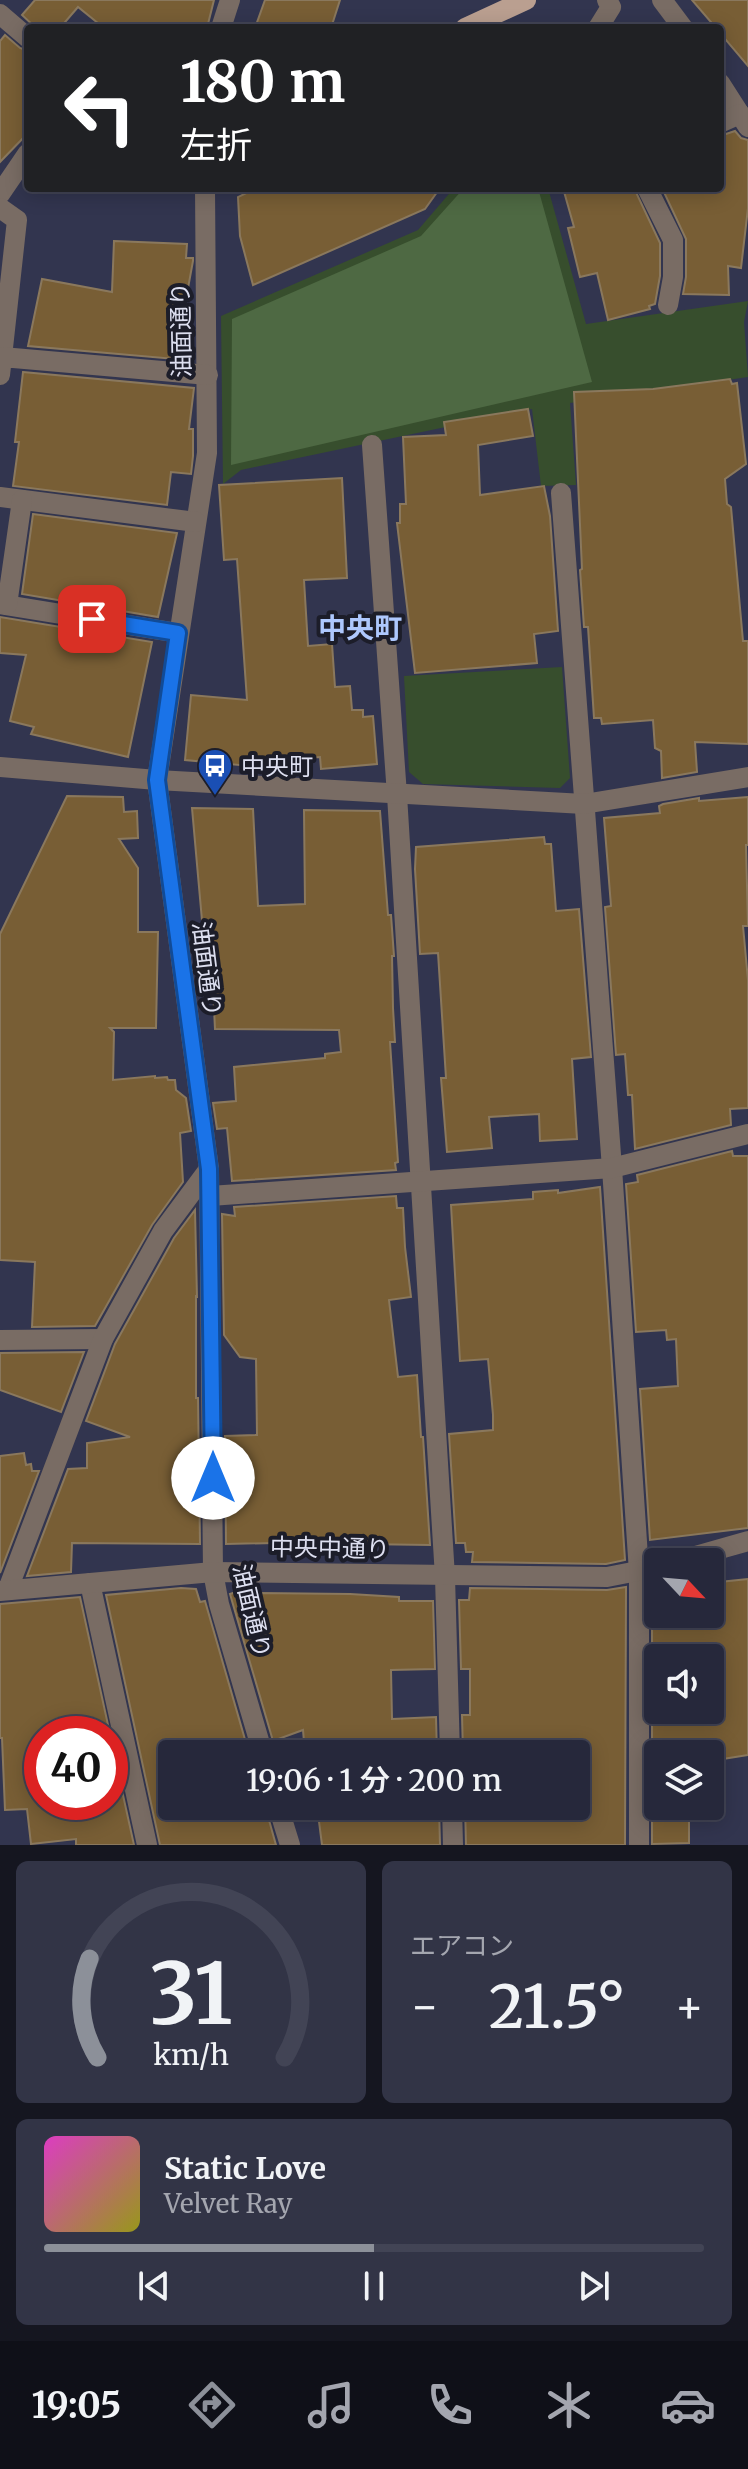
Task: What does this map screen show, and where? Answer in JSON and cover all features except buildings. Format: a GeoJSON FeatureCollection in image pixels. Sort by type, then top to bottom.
{"type":"FeatureCollection","features":[{"type":"Feature","properties":{"kind":"main road"},"geometry":{"type":"LineString","coordinates":[[474,24],[526,0]]}},
{"type":"Feature","properties":{"kind":"street"},"geometry":{"type":"LineString","coordinates":[[222,24],[230,0]]}},
{"type":"Feature","properties":{"kind":"street"},"geometry":{"type":"LineString","coordinates":[[600,24],[611,7],[607,0]]}},
{"type":"Feature","properties":{"kind":"street"},"geometry":{"type":"LineString","coordinates":[[662,0],[680,24]]}},
{"type":"Feature","properties":{"kind":"street"},"geometry":{"type":"LineString","coordinates":[[0,14],[24,35]]}},
{"type":"Feature","properties":{"kind":"street"},"geometry":{"type":"LineString","coordinates":[[724,89],[744,120],[724,122]]}},
{"type":"Feature","properties":{"kind":"street"},"geometry":{"type":"LineString","coordinates":[[0,194],[24,159]]}},
{"type":"Feature","properties":{"kind":"street","name":"油面通り"},"geometry":{"type":"LineString","coordinates":[[205,192],[207,453],[157,780],[209,1169],[213,1572],[219,1604],[259,1740]]}},
{"type":"Feature","properties":{"kind":"street"},"geometry":{"type":"LineString","coordinates":[[649,192],[673,240],[673,277],[668,305]]}},
{"type":"Feature","properties":{"kind":"street"},"geometry":{"type":"LineString","coordinates":[[0,208],[17,220],[1,366],[208,375]]}},
{"type":"Feature","properties":{"kind":"street"},"geometry":{"type":"LineString","coordinates":[[372,445],[397,795],[445,1577],[450,1740]]}},
{"type":"Feature","properties":{"kind":"street"},"geometry":{"type":"LineString","coordinates":[[561,493],[612,1168],[646,1548]]}},
{"type":"Feature","properties":{"kind":"street"},"geometry":{"type":"LineString","coordinates":[[0,497],[196,522]]}},
{"type":"Feature","properties":{"kind":"street"},"geometry":{"type":"LineString","coordinates":[[22,500],[4,604],[178,633]]}},
{"type":"Feature","properties":{"kind":"street"},"geometry":{"type":"LineString","coordinates":[[0,767],[157,780],[584,804],[748,777]]}},
{"type":"Feature","properties":{"kind":"street"},"geometry":{"type":"LineString","coordinates":[[210,1196],[612,1168],[748,1134]]}},
{"type":"Feature","properties":{"kind":"street"},"geometry":{"type":"LineString","coordinates":[[4,1590],[103,1339],[163,1231],[209,1169]]}},
{"type":"Feature","properties":{"kind":"street"},"geometry":{"type":"LineString","coordinates":[[0,1340],[103,1339]]}},
{"type":"Feature","properties":{"kind":"street"},"geometry":{"type":"LineString","coordinates":[[723,1548],[748,1541]]}},
{"type":"Feature","properties":{"kind":"street","name":"中央中通り"},"geometry":{"type":"LineString","coordinates":[[4,1590],[213,1572],[607,1577],[644,1571]]}},
{"type":"Feature","properties":{"kind":"street"},"geometry":{"type":"LineString","coordinates":[[90,1583],[147,1845]]}},
{"type":"Feature","properties":{"kind":"street"},"geometry":{"type":"LineString","coordinates":[[639,1845],[646,1628]]}},
{"type":"Feature","properties":{"kind":"street"},"geometry":{"type":"LineString","coordinates":[[282,1820],[290,1845]]}},
{"type":"Feature","properties":{"kind":"street"},"geometry":{"type":"LineString","coordinates":[[452,1820],[453,1845]]}},
{"type":"Feature","properties":{"kind":"green space"},"geometry":{"type":"Polygon","coordinates":[[[451,192],[549,192],[586,324],[748,301],[744,322],[748,377],[570,403],[576,485],[541,486],[532,409],[241,470],[223,484],[221,316],[418,230],[451,192]]]}},
{"type":"Feature","properties":{"kind":"green space"},"geometry":{"type":"Polygon","coordinates":[[[460,192],[539,192],[592,382],[231,465],[232,319],[421,236],[460,192]]]}},
{"type":"Feature","properties":{"kind":"green space"},"geometry":{"type":"Polygon","coordinates":[[[562,667],[570,778],[560,788],[423,784],[409,772],[404,676],[562,667]]]}},
{"type":"Feature","properties":{"kind":"place","name":"中央町"},"geometry":{"type":"Point","coordinates":[215,797]}},
{"type":"Feature","properties":{"kind":"district","name":"中央町"},"geometry":{"type":"Point","coordinates":[360,628]}},
{"type":"Feature","properties":{"kind":"route"},"geometry":{"type":"LineString","coordinates":[[92,619],[178,633],[157,780],[209,1169],[213,1478]]}}]}
